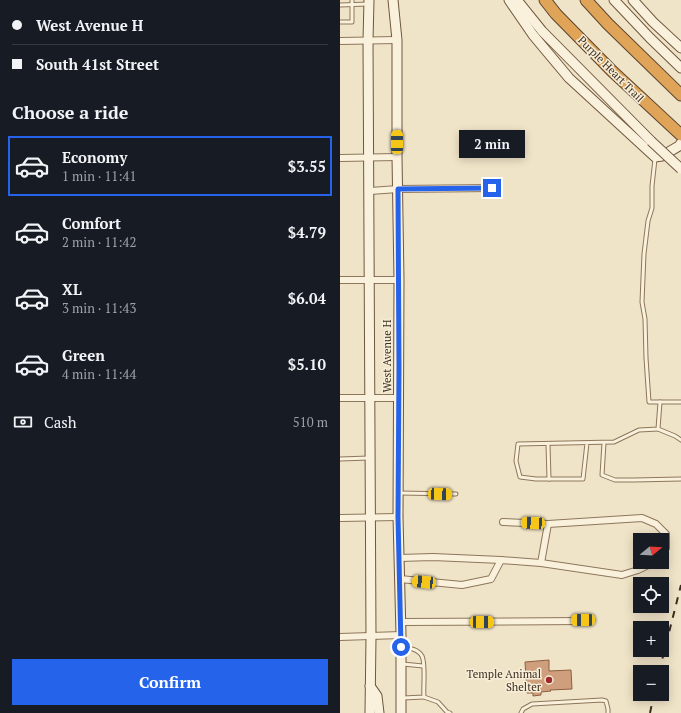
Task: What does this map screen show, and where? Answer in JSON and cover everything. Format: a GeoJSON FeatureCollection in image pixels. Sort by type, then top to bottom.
{"type":"FeatureCollection","features":[{"type":"Feature","properties":{"kind":"highway","name":"Purple Heart Trail"},"geometry":{"type":"LineString","coordinates":[[545,0],[556,14],[612,71],[681,135]]}},
{"type":"Feature","properties":{"kind":"highway"},"geometry":{"type":"LineString","coordinates":[[586,0],[608,24],[681,95]]}},
{"type":"Feature","properties":{"kind":"main road","name":"West Avenue H"},"geometry":{"type":"LineString","coordinates":[[393,0],[397,40],[399,280],[398,517],[401,622],[401,713]]}},
{"type":"Feature","properties":{"kind":"main road"},"geometry":{"type":"LineString","coordinates":[[509,0],[533,35],[569,78],[655,157],[662,156],[679,146],[681,143]]}},
{"type":"Feature","properties":{"kind":"main road"},"geometry":{"type":"LineString","coordinates":[[517,0],[542,31],[651,141],[681,169]]}},
{"type":"Feature","properties":{"kind":"main road"},"geometry":{"type":"LineString","coordinates":[[614,0],[681,68]]}},
{"type":"Feature","properties":{"kind":"main road"},"geometry":{"type":"LineString","coordinates":[[633,0],[653,22],[681,48]]}},
{"type":"Feature","properties":{"kind":"main road","name":"West Avenue H"},"geometry":{"type":"LineString","coordinates":[[369,2],[370,713]]}},
{"type":"Feature","properties":{"kind":"main road"},"geometry":{"type":"LineString","coordinates":[[370,686],[377,696],[379,713]]}},
{"type":"Feature","properties":{"kind":"street"},"geometry":{"type":"LineString","coordinates":[[340,41],[397,40]]}},
{"type":"Feature","properties":{"kind":"street"},"geometry":{"type":"LineString","coordinates":[[340,158],[397,157]]}},
{"type":"Feature","properties":{"kind":"street"},"geometry":{"type":"LineString","coordinates":[[370,191],[398,189],[492,188]]}},
{"type":"Feature","properties":{"kind":"street"},"geometry":{"type":"LineString","coordinates":[[340,280],[399,280]]}},
{"type":"Feature","properties":{"kind":"street"},"geometry":{"type":"LineString","coordinates":[[340,398],[399,398]]}},
{"type":"Feature","properties":{"kind":"street"},"geometry":{"type":"LineString","coordinates":[[340,518],[398,517]]}},
{"type":"Feature","properties":{"kind":"street"},"geometry":{"type":"LineString","coordinates":[[503,522],[548,524],[642,518],[656,524],[665,533]]}},
{"type":"Feature","properties":{"kind":"street"},"geometry":{"type":"LineString","coordinates":[[541,563],[548,524]]}},
{"type":"Feature","properties":{"kind":"street"},"geometry":{"type":"LineString","coordinates":[[399,558],[433,557],[541,563],[622,575],[640,569]]}},
{"type":"Feature","properties":{"kind":"street"},"geometry":{"type":"LineString","coordinates":[[400,579],[462,585],[491,580],[501,560]]}},
{"type":"Feature","properties":{"kind":"street"},"geometry":{"type":"LineString","coordinates":[[401,622],[583,620]]}},
{"type":"Feature","properties":{"kind":"street"},"geometry":{"type":"LineString","coordinates":[[340,637],[401,635]]}},
{"type":"Feature","properties":{"kind":"lane"},"geometry":{"type":"LineString","coordinates":[[340,22],[352,22],[352,2]]}},
{"type":"Feature","properties":{"kind":"lane"},"geometry":{"type":"LineString","coordinates":[[340,5],[352,2],[369,2]]}},
{"type":"Feature","properties":{"kind":"lane"},"geometry":{"type":"LineString","coordinates":[[655,157],[652,186],[652,208],[648,221],[644,254],[642,302],[645,319],[649,402],[681,402]]}},
{"type":"Feature","properties":{"kind":"lane"},"geometry":{"type":"LineString","coordinates":[[658,429],[660,402]]}},
{"type":"Feature","properties":{"kind":"lane"},"geometry":{"type":"LineString","coordinates":[[586,443],[583,479],[536,479],[520,477],[516,461],[518,444],[614,442],[639,430],[658,429],[676,436],[681,440]]}},
{"type":"Feature","properties":{"kind":"lane"},"geometry":{"type":"LineString","coordinates":[[604,443],[602,475],[615,480],[681,479]]}},
{"type":"Feature","properties":{"kind":"lane"},"geometry":{"type":"LineString","coordinates":[[548,444],[549,479]]}},
{"type":"Feature","properties":{"kind":"lane"},"geometry":{"type":"LineString","coordinates":[[340,459],[370,458]]}},
{"type":"Feature","properties":{"kind":"lane"},"geometry":{"type":"LineString","coordinates":[[398,493],[456,494]]}},
{"type":"Feature","properties":{"kind":"lane"},"geometry":{"type":"LineString","coordinates":[[401,647],[418,652],[422,657],[424,697]]}},
{"type":"Feature","properties":{"kind":"lane"},"geometry":{"type":"LineString","coordinates":[[401,664],[423,666]]}},
{"type":"Feature","properties":{"kind":"lane"},"geometry":{"type":"LineString","coordinates":[[401,698],[424,697],[438,702],[447,712],[450,713]]}},
{"type":"Feature","properties":{"kind":"lane"},"geometry":{"type":"LineString","coordinates":[[521,713],[523,709],[532,704],[602,700],[606,701],[608,713]]}},
{"type":"Feature","properties":{"kind":"building","name":"Temple Animal Shelter"},"geometry":{"type":"Polygon","coordinates":[[[549,660],[549,671],[571,670],[572,689],[550,690],[551,691],[541,692],[541,695],[533,696],[533,693],[527,693],[525,662],[549,660]]]}},
{"type":"Feature","properties":{"kind":"railway"},"geometry":{"type":"LineString","coordinates":[[661,665],[681,585]]}},
{"type":"Feature","properties":{"kind":"railway"},"geometry":{"type":"LineString","coordinates":[[650,713],[653,701]]}},
{"type":"Feature","properties":{"kind":"place","name":"Temple Animal Shelter"},"geometry":{"type":"Point","coordinates":[549,680]}},
{"type":"Feature","properties":{"kind":"route"},"geometry":{"type":"LineString","coordinates":[[401,647],[398,517],[398,189],[492,188]]}}]}
